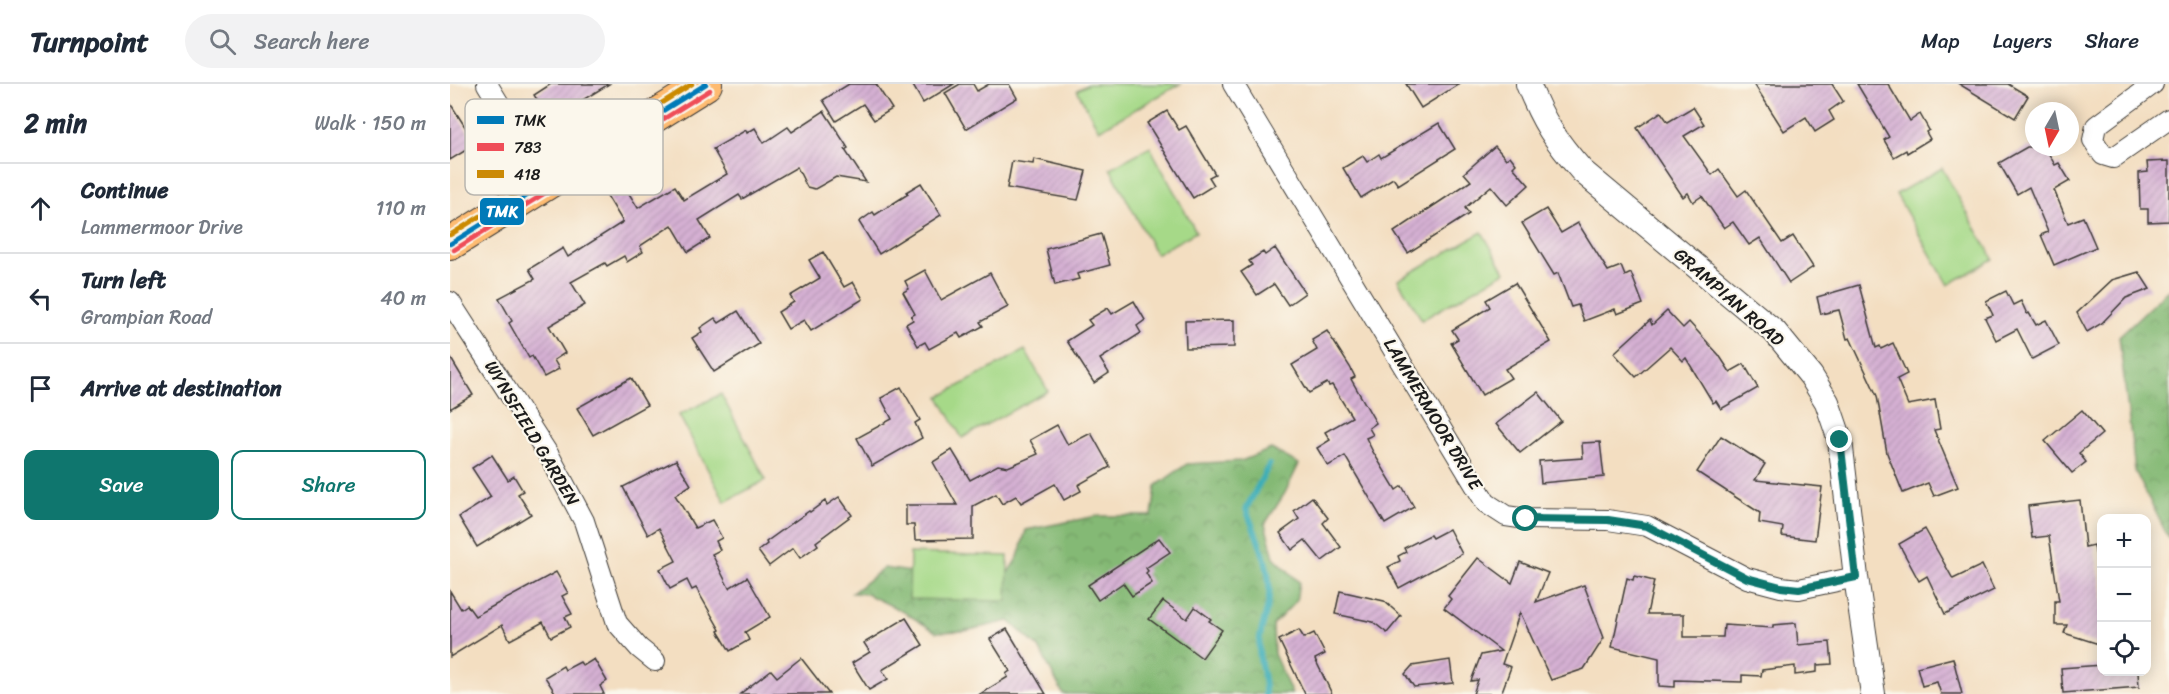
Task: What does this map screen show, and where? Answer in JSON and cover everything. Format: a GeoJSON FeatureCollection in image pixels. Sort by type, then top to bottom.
{"type":"FeatureCollection","features":[{"type":"Feature","properties":{"kind":"main road"},"geometry":{"type":"LineString","coordinates":[[663,111],[706,84]]}},
{"type":"Feature","properties":{"kind":"main road"},"geometry":{"type":"LineString","coordinates":[[450,244],[527,195]]}},
{"type":"Feature","properties":{"kind":"street"},"geometry":{"type":"LineString","coordinates":[[487,84],[496,99]]}},
{"type":"Feature","properties":{"kind":"street","name":"LAMMERMOOR DRIVE"},"geometry":{"type":"LineString","coordinates":[[1233,84],[1486,503],[1506,516],[1526,519],[1608,520],[1647,526],[1747,578],[1781,587],[1799,589],[1856,577]]}},
{"type":"Feature","properties":{"kind":"street","name":"GRAMPIAN ROAD"},"geometry":{"type":"LineString","coordinates":[[1528,84],[1540,114],[1552,134],[1582,171],[1775,332],[1811,375],[1827,402],[1840,440],[1873,694]]}},
{"type":"Feature","properties":{"kind":"street"},"geometry":{"type":"LineString","coordinates":[[2153,84],[2097,126],[2092,140],[2103,155],[2113,158],[2169,119]]}},
{"type":"Feature","properties":{"kind":"street","name":"WYNSFIELD GARDEN"},"geometry":{"type":"LineString","coordinates":[[450,302],[550,457],[584,521],[617,623],[639,648],[655,661]]}},
{"type":"Feature","properties":{"kind":"green space"},"geometry":{"type":"Polygon","coordinates":[[[1088,84],[1180,84],[1099,130],[1077,90],[1088,84]]]}},
{"type":"Feature","properties":{"kind":"green space"},"geometry":{"type":"Polygon","coordinates":[[[1150,147],[1196,232],[1156,254],[1110,168],[1150,147]]]}},
{"type":"Feature","properties":{"kind":"green space"},"geometry":{"type":"Polygon","coordinates":[[[1942,168],[1993,259],[1948,285],[1896,194],[1942,168]]]}},
{"type":"Feature","properties":{"kind":"green space"},"geometry":{"type":"Polygon","coordinates":[[[1482,232],[1505,272],[1422,320],[1398,280],[1482,232]]]}},
{"type":"Feature","properties":{"kind":"green space"},"geometry":{"type":"Polygon","coordinates":[[[2169,289],[2169,539],[2135,471],[2119,336],[2169,289]]]}},
{"type":"Feature","properties":{"kind":"green space"},"geometry":{"type":"Polygon","coordinates":[[[1025,350],[1048,391],[962,438],[939,397],[1025,350]]]}},
{"type":"Feature","properties":{"kind":"green space"},"geometry":{"type":"Polygon","coordinates":[[[721,394],[766,480],[725,502],[679,415],[721,394]]]}},
{"type":"Feature","properties":{"kind":"green space"},"geometry":{"type":"Polygon","coordinates":[[[1271,449],[1299,464],[1285,493],[1265,524],[1274,557],[1299,582],[1296,601],[1273,625],[1274,654],[1292,694],[1063,694],[1039,648],[1009,621],[965,631],[936,632],[904,612],[867,594],[852,593],[884,568],[1000,585],[1018,557],[1026,530],[1097,516],[1152,516],[1156,486],[1187,464],[1241,461],[1271,449]]]}},
{"type":"Feature","properties":{"kind":"green space"},"geometry":{"type":"Polygon","coordinates":[[[910,553],[1008,556],[1007,601],[909,599],[910,553]]]}},
{"type":"Feature","properties":{"kind":"building"},"geometry":{"type":"Polygon","coordinates":[[[551,84],[609,84],[584,99],[537,99],[534,95],[551,84]]]}},
{"type":"Feature","properties":{"kind":"building"},"geometry":{"type":"Polygon","coordinates":[[[849,84],[876,84],[892,109],[874,120],[863,104],[836,121],[823,100],[849,84]]]}},
{"type":"Feature","properties":{"kind":"building"},"geometry":{"type":"Polygon","coordinates":[[[912,84],[954,84],[923,103],[912,84]]]}},
{"type":"Feature","properties":{"kind":"building"},"geometry":{"type":"Polygon","coordinates":[[[960,84],[973,84],[977,91],[989,84],[1009,84],[1017,98],[966,129],[945,93],[960,84]]]}},
{"type":"Feature","properties":{"kind":"building"},"geometry":{"type":"Polygon","coordinates":[[[1406,84],[1459,84],[1421,108],[1406,84]]]}},
{"type":"Feature","properties":{"kind":"building"},"geometry":{"type":"Polygon","coordinates":[[[1754,84],[1832,84],[1843,101],[1829,111],[1834,120],[1815,132],[1806,117],[1784,131],[1754,84]]]}},
{"type":"Feature","properties":{"kind":"building"},"geometry":{"type":"Polygon","coordinates":[[[1857,84],[1888,84],[1910,121],[1920,114],[1929,130],[1926,132],[1930,139],[1907,153],[1906,150],[1894,157],[1884,140],[1889,137],[1857,84]]]}},
{"type":"Feature","properties":{"kind":"building"},"geometry":{"type":"Polygon","coordinates":[[[1959,84],[2008,84],[2028,96],[2015,118],[1959,84]]]}},
{"type":"Feature","properties":{"kind":"building"},"geometry":{"type":"Polygon","coordinates":[[[450,103],[465,127],[465,151],[450,160],[450,103]]]}},
{"type":"Feature","properties":{"kind":"building"},"geometry":{"type":"Polygon","coordinates":[[[1693,107],[1704,124],[1684,136],[1712,175],[1719,169],[1738,196],[1746,190],[1782,243],[1793,236],[1813,267],[1789,283],[1760,238],[1749,245],[1733,222],[1724,228],[1702,196],[1693,202],[1688,193],[1683,197],[1637,128],[1661,112],[1668,122],[1693,107]]]}},
{"type":"Feature","properties":{"kind":"building"},"geometry":{"type":"Polygon","coordinates":[[[824,111],[848,148],[845,150],[866,182],[836,177],[815,189],[807,187],[797,167],[742,199],[739,195],[699,220],[710,238],[688,252],[672,225],[640,246],[643,252],[627,262],[624,256],[607,266],[605,263],[571,282],[585,305],[549,326],[565,353],[554,360],[559,369],[544,377],[532,356],[529,358],[509,323],[512,321],[499,298],[535,279],[529,269],[563,248],[568,257],[623,222],[607,195],[630,195],[638,208],[675,186],[684,200],[727,174],[713,149],[746,130],[747,133],[755,128],[764,143],[788,127],[792,132],[824,111]]]}},
{"type":"Feature","properties":{"kind":"building"},"geometry":{"type":"Polygon","coordinates":[[[1167,111],[1179,130],[1186,126],[1215,174],[1209,177],[1214,185],[1193,198],[1147,123],[1167,111]]]}},
{"type":"Feature","properties":{"kind":"building"},"geometry":{"type":"Polygon","coordinates":[[[1439,123],[1455,149],[1398,185],[1393,178],[1361,198],[1343,168],[1363,156],[1367,162],[1379,154],[1381,158],[1439,123]]]}},
{"type":"Feature","properties":{"kind":"building"},"geometry":{"type":"Polygon","coordinates":[[[1495,146],[1506,159],[1510,156],[1516,164],[1513,167],[1529,185],[1507,205],[1491,186],[1465,208],[1469,214],[1408,253],[1394,232],[1471,181],[1464,173],[1495,146]]]}},
{"type":"Feature","properties":{"kind":"building"},"geometry":{"type":"Polygon","coordinates":[[[2025,148],[2025,156],[2050,156],[2055,165],[2059,163],[2070,181],[2054,190],[2068,223],[2083,217],[2096,247],[2054,265],[2041,235],[2048,232],[2029,187],[2017,194],[1999,163],[2025,148]]]}},
{"type":"Feature","properties":{"kind":"building"},"geometry":{"type":"Polygon","coordinates":[[[1034,159],[1086,171],[1078,200],[1007,188],[1012,161],[1033,164],[1034,159]]]}},
{"type":"Feature","properties":{"kind":"building"},"geometry":{"type":"Polygon","coordinates":[[[2169,161],[2169,221],[2148,222],[2148,209],[2140,209],[2139,173],[2148,172],[2147,162],[2169,161]]]}},
{"type":"Feature","properties":{"kind":"building"},"geometry":{"type":"Polygon","coordinates":[[[921,183],[941,215],[879,254],[859,222],[873,212],[875,215],[921,183]]]}},
{"type":"Feature","properties":{"kind":"building"},"geometry":{"type":"Polygon","coordinates":[[[1546,209],[1561,233],[1578,223],[1608,271],[1621,266],[1625,276],[1631,273],[1643,304],[1617,314],[1615,309],[1584,321],[1578,305],[1571,307],[1558,273],[1554,275],[1522,223],[1546,209]]]}},
{"type":"Feature","properties":{"kind":"building"},"geometry":{"type":"Polygon","coordinates":[[[1101,234],[1110,265],[1077,274],[1079,279],[1055,285],[1046,249],[1101,234]]]}},
{"type":"Feature","properties":{"kind":"building"},"geometry":{"type":"Polygon","coordinates":[[[1275,248],[1305,293],[1288,305],[1274,284],[1257,295],[1241,272],[1252,265],[1249,261],[1275,248]]]}},
{"type":"Feature","properties":{"kind":"building"},"geometry":{"type":"Polygon","coordinates":[[[823,252],[844,287],[853,282],[863,299],[811,331],[804,320],[788,329],[778,312],[794,302],[790,296],[820,278],[809,260],[823,252]]]}},
{"type":"Feature","properties":{"kind":"building"},"geometry":{"type":"Polygon","coordinates":[[[925,270],[941,300],[990,273],[1008,307],[980,322],[983,326],[961,338],[958,333],[929,349],[925,342],[918,346],[906,324],[913,320],[911,316],[915,314],[903,292],[909,289],[905,281],[925,270]]]}},
{"type":"Feature","properties":{"kind":"building"},"geometry":{"type":"Polygon","coordinates":[[[2139,272],[2150,289],[2126,298],[2102,323],[2087,332],[2077,313],[2112,280],[2139,272]]]}},
{"type":"Feature","properties":{"kind":"building"},"geometry":{"type":"Polygon","coordinates":[[[1515,283],[1551,342],[1505,369],[1511,378],[1482,395],[1451,343],[1458,339],[1452,330],[1490,307],[1486,300],[1515,283]]]}},
{"type":"Feature","properties":{"kind":"building"},"geometry":{"type":"Polygon","coordinates":[[[1859,285],[1876,348],[1880,346],[1881,349],[1893,343],[1907,374],[1897,379],[1908,405],[1935,400],[1940,429],[1934,430],[1958,487],[1934,496],[1928,483],[1903,493],[1887,453],[1877,396],[1850,338],[1847,339],[1839,310],[1821,314],[1817,297],[1859,285]]]}},
{"type":"Feature","properties":{"kind":"building"},"geometry":{"type":"Polygon","coordinates":[[[2006,291],[2013,305],[2021,301],[2027,314],[2029,313],[2036,325],[2046,320],[2059,345],[2032,359],[2017,329],[1996,340],[1985,318],[1993,315],[1986,301],[2006,291]]]}},
{"type":"Feature","properties":{"kind":"building"},"geometry":{"type":"Polygon","coordinates":[[[1134,301],[1145,320],[1137,326],[1141,333],[1100,359],[1109,373],[1094,383],[1067,341],[1092,325],[1088,320],[1108,308],[1112,314],[1134,301]]]}},
{"type":"Feature","properties":{"kind":"building"},"geometry":{"type":"Polygon","coordinates":[[[738,311],[759,344],[714,372],[692,338],[702,332],[700,328],[715,318],[719,323],[738,311]]]}},
{"type":"Feature","properties":{"kind":"building"},"geometry":{"type":"Polygon","coordinates":[[[1667,311],[1683,328],[1689,322],[1719,355],[1730,372],[1744,364],[1758,388],[1721,409],[1716,401],[1713,403],[1686,358],[1683,361],[1670,347],[1636,377],[1614,353],[1650,320],[1652,325],[1667,311]]]}},
{"type":"Feature","properties":{"kind":"building"},"geometry":{"type":"Polygon","coordinates":[[[1234,320],[1234,347],[1186,348],[1185,321],[1234,320]]]}},
{"type":"Feature","properties":{"kind":"building"},"geometry":{"type":"Polygon","coordinates":[[[1327,331],[1350,367],[1355,377],[1351,379],[1376,423],[1369,428],[1373,435],[1366,438],[1396,490],[1402,486],[1414,507],[1385,524],[1345,456],[1328,466],[1317,448],[1330,440],[1325,432],[1352,417],[1332,385],[1329,386],[1327,383],[1309,393],[1292,365],[1317,350],[1312,340],[1327,331]]]}},
{"type":"Feature","properties":{"kind":"building"},"geometry":{"type":"Polygon","coordinates":[[[450,357],[473,395],[450,409],[450,357]]]}},
{"type":"Feature","properties":{"kind":"building"},"geometry":{"type":"Polygon","coordinates":[[[631,378],[647,405],[593,435],[577,408],[631,378]]]}},
{"type":"Feature","properties":{"kind":"building"},"geometry":{"type":"Polygon","coordinates":[[[901,387],[920,420],[915,423],[922,438],[872,466],[857,438],[892,419],[881,398],[901,387]]]}},
{"type":"Feature","properties":{"kind":"building"},"geometry":{"type":"Polygon","coordinates":[[[1538,392],[1561,421],[1520,453],[1496,424],[1538,392]]]}},
{"type":"Feature","properties":{"kind":"building"},"geometry":{"type":"Polygon","coordinates":[[[2082,410],[2102,434],[2079,453],[2086,462],[2072,473],[2045,441],[2082,410]]]}},
{"type":"Feature","properties":{"kind":"building"},"geometry":{"type":"Polygon","coordinates":[[[1057,425],[1068,445],[1091,433],[1110,467],[1078,485],[1081,491],[1064,500],[1055,484],[1021,503],[1016,496],[1002,504],[996,494],[973,506],[973,539],[915,540],[914,525],[906,525],[906,505],[957,505],[933,462],[952,450],[970,480],[998,465],[1008,467],[1038,454],[1030,440],[1057,425]]]}},
{"type":"Feature","properties":{"kind":"building"},"geometry":{"type":"Polygon","coordinates":[[[1721,436],[1765,464],[1755,480],[1822,487],[1815,540],[1782,536],[1783,527],[1759,523],[1760,513],[1697,472],[1721,436]]]}},
{"type":"Feature","properties":{"kind":"building"},"geometry":{"type":"Polygon","coordinates":[[[1600,442],[1604,477],[1541,483],[1539,461],[1583,458],[1582,443],[1600,442]]]}},
{"type":"Feature","properties":{"kind":"building"},"geometry":{"type":"Polygon","coordinates":[[[492,455],[508,480],[514,476],[523,491],[518,494],[531,514],[477,547],[459,517],[491,497],[472,468],[492,455]]]}},
{"type":"Feature","properties":{"kind":"building"},"geometry":{"type":"Polygon","coordinates":[[[676,460],[691,485],[675,495],[695,528],[712,520],[722,538],[716,541],[720,550],[712,554],[729,588],[747,577],[770,617],[745,632],[749,640],[730,651],[696,588],[692,590],[687,580],[670,589],[660,569],[676,561],[659,528],[648,535],[623,487],[676,460]]]}},
{"type":"Feature","properties":{"kind":"building"},"geometry":{"type":"Polygon","coordinates":[[[839,497],[852,515],[816,542],[818,545],[800,558],[793,548],[769,566],[758,551],[767,544],[766,542],[825,501],[827,505],[839,497]]]}},
{"type":"Feature","properties":{"kind":"building"},"geometry":{"type":"Polygon","coordinates":[[[1312,497],[1328,518],[1323,523],[1341,547],[1322,561],[1305,540],[1292,550],[1280,533],[1299,519],[1294,511],[1312,497]]]}},
{"type":"Feature","properties":{"kind":"building"},"geometry":{"type":"Polygon","coordinates":[[[2080,500],[2085,547],[2094,545],[2097,562],[2097,643],[2064,633],[2067,625],[2055,625],[2055,601],[2059,601],[2049,536],[2032,538],[2028,506],[2080,500]]]}},
{"type":"Feature","properties":{"kind":"building"},"geometry":{"type":"Polygon","coordinates":[[[1449,529],[1462,554],[1399,588],[1388,567],[1400,561],[1398,556],[1406,552],[1404,548],[1430,535],[1432,538],[1449,529]]]}},
{"type":"Feature","properties":{"kind":"building"},"geometry":{"type":"Polygon","coordinates":[[[1925,529],[1953,579],[1982,565],[1994,590],[1945,614],[1927,576],[1919,581],[1899,544],[1925,529]]]}},
{"type":"Feature","properties":{"kind":"building"},"geometry":{"type":"Polygon","coordinates":[[[1159,538],[1170,552],[1146,568],[1148,571],[1146,573],[1152,583],[1132,596],[1123,583],[1098,600],[1088,585],[1159,538]]]}},
{"type":"Feature","properties":{"kind":"building"},"geometry":{"type":"Polygon","coordinates":[[[1478,558],[1512,583],[1520,562],[1548,573],[1536,602],[1584,585],[1604,638],[1584,669],[1551,680],[1520,612],[1502,664],[1511,667],[1501,694],[1473,694],[1478,680],[1471,681],[1481,655],[1501,651],[1444,608],[1451,599],[1448,596],[1478,558]]]}},
{"type":"Feature","properties":{"kind":"building"},"geometry":{"type":"Polygon","coordinates":[[[556,572],[568,593],[562,596],[572,614],[565,617],[570,627],[551,637],[543,622],[510,640],[502,625],[450,657],[450,591],[461,609],[467,605],[475,616],[556,572]]]}},
{"type":"Feature","properties":{"kind":"building"},"geometry":{"type":"Polygon","coordinates":[[[1634,576],[1654,581],[1647,614],[1684,614],[1684,637],[1723,637],[1724,625],[1773,628],[1773,625],[1796,623],[1798,645],[1830,642],[1832,664],[1817,665],[1817,672],[1795,675],[1795,666],[1762,670],[1761,676],[1742,675],[1742,682],[1675,680],[1675,687],[1659,686],[1659,658],[1612,647],[1627,578],[1633,580],[1634,576]]]}},
{"type":"Feature","properties":{"kind":"building"},"geometry":{"type":"Polygon","coordinates":[[[1340,591],[1384,601],[1401,616],[1387,633],[1373,622],[1335,614],[1340,591]]]}},
{"type":"Feature","properties":{"kind":"building"},"geometry":{"type":"Polygon","coordinates":[[[1163,601],[1187,619],[1195,607],[1222,630],[1202,658],[1149,619],[1163,601]]]}},
{"type":"Feature","properties":{"kind":"building"},"geometry":{"type":"Polygon","coordinates":[[[906,618],[923,645],[882,670],[888,679],[869,690],[852,663],[870,652],[864,643],[906,618]]]}},
{"type":"Feature","properties":{"kind":"building"},"geometry":{"type":"Polygon","coordinates":[[[1007,629],[1046,694],[980,694],[1008,677],[1006,674],[1010,671],[990,639],[1007,629]]]}},
{"type":"Feature","properties":{"kind":"building"},"geometry":{"type":"Polygon","coordinates":[[[1299,630],[1304,638],[1314,633],[1325,654],[1315,659],[1332,694],[1305,694],[1279,640],[1299,630]]]}},
{"type":"Feature","properties":{"kind":"building"},"geometry":{"type":"Polygon","coordinates":[[[801,658],[829,694],[740,694],[771,670],[777,677],[801,658]]]}},
{"type":"Feature","properties":{"kind":"building"},"geometry":{"type":"Polygon","coordinates":[[[1953,658],[1962,694],[1941,694],[1937,682],[1922,686],[1917,667],[1953,658]]]}},
{"type":"Feature","properties":{"kind":"building"},"geometry":{"type":"Polygon","coordinates":[[[594,659],[607,681],[600,686],[604,694],[556,694],[545,677],[563,666],[565,670],[580,662],[583,666],[594,659]]]}},
{"type":"Feature","properties":{"kind":"building"},"geometry":{"type":"Polygon","coordinates":[[[1450,660],[1453,683],[1414,687],[1405,674],[1412,666],[1450,660]]]}},
{"type":"Feature","properties":{"kind":"building"},"geometry":{"type":"Polygon","coordinates":[[[2097,665],[2097,676],[2138,676],[2139,687],[2063,693],[2061,668],[2097,665]]]}},
{"type":"Feature","properties":{"kind":"waterway"},"geometry":{"type":"LineString","coordinates":[[1265,694],[1259,648],[1269,598],[1268,575],[1263,553],[1246,509],[1269,465]]}},
{"type":"Feature","properties":{"kind":"transit line","name":"418"},"geometry":{"type":"LineString","coordinates":[[663,102],[692,84]]}},
{"type":"Feature","properties":{"kind":"transit line","name":"TMK"},"geometry":{"type":"LineString","coordinates":[[663,111],[706,84]]}},
{"type":"Feature","properties":{"kind":"transit line","name":"783"},"geometry":{"type":"LineString","coordinates":[[663,119],[710,90]]}},
{"type":"Feature","properties":{"kind":"transit line","name":"418"},"geometry":{"type":"LineString","coordinates":[[450,235],[514,195]]}},
{"type":"Feature","properties":{"kind":"transit line","name":"TMK"},"geometry":{"type":"LineString","coordinates":[[450,244],[528,195]]}},
{"type":"Feature","properties":{"kind":"transit line","name":"783"},"geometry":{"type":"LineString","coordinates":[[454,250],[542,195]]}},
{"type":"Feature","properties":{"kind":"route"},"geometry":{"type":"LineString","coordinates":[[1526,519],[1608,520],[1647,526],[1747,578],[1781,587],[1799,589],[1856,577],[1840,440]]}}]}
